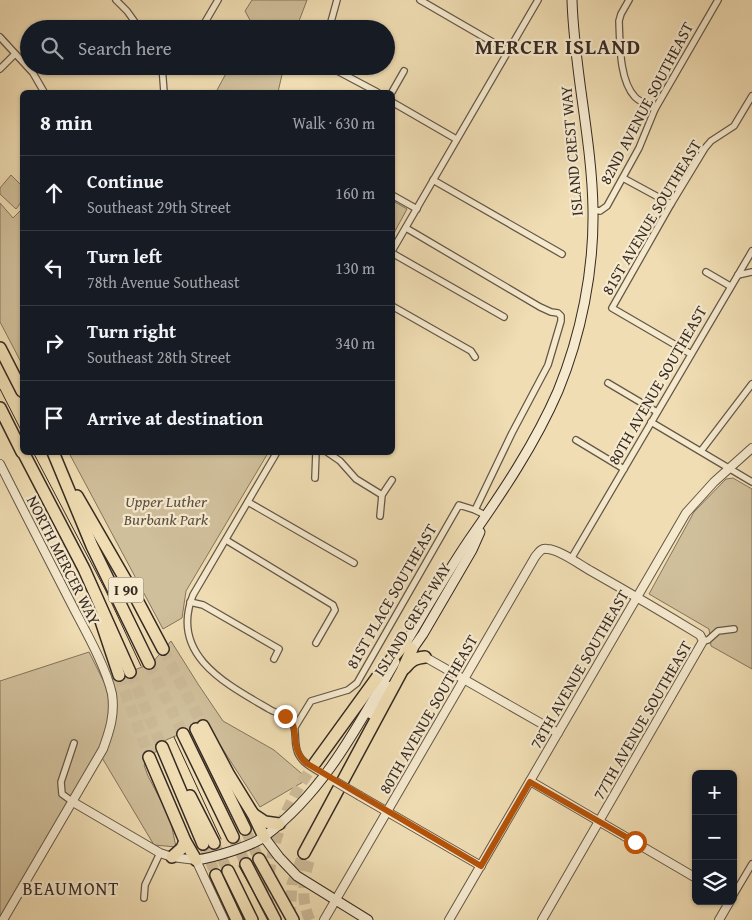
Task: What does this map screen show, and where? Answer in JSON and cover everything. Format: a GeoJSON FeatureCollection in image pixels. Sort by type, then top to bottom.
{"type":"FeatureCollection","features":[{"type":"Feature","properties":{"kind":"highway"},"geometry":{"type":"LineString","coordinates":[[0,348],[20,387]]}},
{"type":"Feature","properties":{"kind":"highway"},"geometry":{"type":"LineString","coordinates":[[0,408],[20,446]]}},
{"type":"Feature","properties":{"kind":"highway"},"geometry":{"type":"LineString","coordinates":[[25,455],[84,569],[125,674]]}},
{"type":"Feature","properties":{"kind":"highway"},"geometry":{"type":"LineString","coordinates":[[55,455],[92,546],[149,663]]}},
{"type":"Feature","properties":{"kind":"highway"},"geometry":{"type":"LineString","coordinates":[[56,455],[161,652]]}},
{"type":"Feature","properties":{"kind":"highway"},"geometry":{"type":"LineString","coordinates":[[307,855],[402,671],[409,646]]}},
{"type":"Feature","properties":{"kind":"highway"},"geometry":{"type":"LineString","coordinates":[[315,764],[381,672],[409,646]]}},
{"type":"Feature","properties":{"kind":"highway"},"geometry":{"type":"LineString","coordinates":[[402,671],[410,662],[426,657]]}},
{"type":"Feature","properties":{"kind":"highway"},"geometry":{"type":"LineString","coordinates":[[245,829],[199,728],[253,814],[264,837]]}},
{"type":"Feature","properties":{"kind":"highway"},"geometry":{"type":"LineString","coordinates":[[183,734],[232,836]]}},
{"type":"Feature","properties":{"kind":"highway"},"geometry":{"type":"LineString","coordinates":[[162,747],[208,844]]}},
{"type":"Feature","properties":{"kind":"highway"},"geometry":{"type":"LineString","coordinates":[[149,757],[185,841],[196,860]]}},
{"type":"Feature","properties":{"kind":"highway"},"geometry":{"type":"LineString","coordinates":[[253,814],[265,822],[279,824]]}},
{"type":"Feature","properties":{"kind":"highway"},"geometry":{"type":"LineString","coordinates":[[172,857],[182,848],[185,841]]}},
{"type":"Feature","properties":{"kind":"highway"},"geometry":{"type":"LineString","coordinates":[[259,859],[293,920]]}},
{"type":"Feature","properties":{"kind":"highway"},"geometry":{"type":"LineString","coordinates":[[246,864],[275,920]]}},
{"type":"Feature","properties":{"kind":"highway"},"geometry":{"type":"LineString","coordinates":[[228,871],[252,920]]}},
{"type":"Feature","properties":{"kind":"highway"},"geometry":{"type":"LineString","coordinates":[[216,875],[237,920]]}},
{"type":"Feature","properties":{"kind":"main road","name":"ISLAND CREST WAY"},"geometry":{"type":"LineString","coordinates":[[196,860],[224,853],[264,837],[299,806],[326,776],[409,646],[469,541],[487,516],[546,416],[558,390],[579,325],[588,276],[593,210],[572,0]]}},
{"type":"Feature","properties":{"kind":"main road","name":"ISLAND CREST WAY"},"geometry":{"type":"LineString","coordinates":[[409,646],[423,634],[472,550],[487,516]]}},
{"type":"Feature","properties":{"kind":"main road"},"geometry":{"type":"LineString","coordinates":[[423,634],[421,644],[426,657]]}},
{"type":"Feature","properties":{"kind":"main road"},"geometry":{"type":"LineString","coordinates":[[264,837],[297,876],[368,920]]}},
{"type":"Feature","properties":{"kind":"street"},"geometry":{"type":"LineString","coordinates":[[116,0],[134,20]]}},
{"type":"Feature","properties":{"kind":"street"},"geometry":{"type":"LineString","coordinates":[[206,20],[218,0]]}},
{"type":"Feature","properties":{"kind":"street"},"geometry":{"type":"LineString","coordinates":[[331,20],[337,0]]}},
{"type":"Feature","properties":{"kind":"street"},"geometry":{"type":"LineString","coordinates":[[420,0],[508,51]]}},
{"type":"Feature","properties":{"kind":"street"},"geometry":{"type":"LineString","coordinates":[[395,247],[538,0]]}},
{"type":"Feature","properties":{"kind":"street"},"geometry":{"type":"LineString","coordinates":[[629,0],[619,21],[624,80],[639,100],[655,109]]}},
{"type":"Feature","properties":{"kind":"street","name":"82ND AVENUE SOUTHEAST"},"geometry":{"type":"LineString","coordinates":[[593,210],[600,210],[607,206],[639,148],[655,109],[718,0]]}},
{"type":"Feature","properties":{"kind":"street"},"geometry":{"type":"LineString","coordinates":[[0,37],[20,59]]}},
{"type":"Feature","properties":{"kind":"street"},"geometry":{"type":"LineString","coordinates":[[0,69],[15,54]]}},
{"type":"Feature","properties":{"kind":"street"},"geometry":{"type":"LineString","coordinates":[[393,90],[404,71]]}},
{"type":"Feature","properties":{"kind":"street"},"geometry":{"type":"LineString","coordinates":[[34,75],[43,90]]}},
{"type":"Feature","properties":{"kind":"street"},"geometry":{"type":"LineString","coordinates":[[163,75],[164,90]]}},
{"type":"Feature","properties":{"kind":"street"},"geometry":{"type":"LineString","coordinates":[[345,75],[373,90]]}},
{"type":"Feature","properties":{"kind":"street","name":"81ST AVENUE SOUTHEAST"},"geometry":{"type":"LineString","coordinates":[[691,354],[612,308],[705,148],[711,141],[734,126],[752,96]]}},
{"type":"Feature","properties":{"kind":"street"},"geometry":{"type":"LineString","coordinates":[[395,104],[456,139]]}},
{"type":"Feature","properties":{"kind":"street"},"geometry":{"type":"LineString","coordinates":[[623,178],[671,204]]}},
{"type":"Feature","properties":{"kind":"street"},"geometry":{"type":"LineString","coordinates":[[433,180],[562,254]]}},
{"type":"Feature","properties":{"kind":"street"},"geometry":{"type":"LineString","coordinates":[[395,197],[417,209]]}},
{"type":"Feature","properties":{"kind":"street"},"geometry":{"type":"LineString","coordinates":[[406,228],[540,307],[558,313],[561,316],[548,366],[512,433],[475,510],[487,516]]}},
{"type":"Feature","properties":{"kind":"street","name":"80TH AVENUE SOUTHEAST"},"geometry":{"type":"LineString","coordinates":[[324,920],[536,557],[542,549],[552,550],[571,559],[752,251]]}},
{"type":"Feature","properties":{"kind":"street"},"geometry":{"type":"LineString","coordinates":[[395,254],[504,317]]}},
{"type":"Feature","properties":{"kind":"street"},"geometry":{"type":"LineString","coordinates":[[706,272],[730,286]]}},
{"type":"Feature","properties":{"kind":"street"},"geometry":{"type":"LineString","coordinates":[[738,274],[752,272]]}},
{"type":"Feature","properties":{"kind":"street"},"geometry":{"type":"LineString","coordinates":[[395,308],[471,351],[475,356]]}},
{"type":"Feature","properties":{"kind":"street"},"geometry":{"type":"LineString","coordinates":[[608,383],[657,412]]}},
{"type":"Feature","properties":{"kind":"street"},"geometry":{"type":"LineString","coordinates":[[701,451],[752,384]]}},
{"type":"Feature","properties":{"kind":"street"},"geometry":{"type":"LineString","coordinates":[[651,422],[752,482]]}},
{"type":"Feature","properties":{"kind":"street"},"geometry":{"type":"LineString","coordinates":[[576,440],[624,469]]}},
{"type":"Feature","properties":{"kind":"street","name":"78TH AVENUE SOUTHEAST"},"geometry":{"type":"LineString","coordinates":[[450,920],[686,513],[714,482],[752,448]]}},
{"type":"Feature","properties":{"kind":"street"},"geometry":{"type":"LineString","coordinates":[[275,455],[196,588],[190,602],[187,619],[188,633],[197,654],[210,671],[221,681],[273,712],[290,719],[294,727],[295,745],[298,753],[306,763],[481,866]]}},
{"type":"Feature","properties":{"kind":"street"},"geometry":{"type":"LineString","coordinates":[[315,478],[316,455]]}},
{"type":"Feature","properties":{"kind":"street"},"geometry":{"type":"LineString","coordinates":[[331,455],[340,461],[356,479],[382,495]]}},
{"type":"Feature","properties":{"kind":"street","name":"NORTH MERCER WAY"},"geometry":{"type":"LineString","coordinates":[[0,464],[82,624],[102,668],[112,694],[113,713],[112,724],[102,749],[3,920]]}},
{"type":"Feature","properties":{"kind":"street"},"geometry":{"type":"LineString","coordinates":[[380,516],[382,495],[392,480]]}},
{"type":"Feature","properties":{"kind":"street"},"geometry":{"type":"LineString","coordinates":[[248,502],[354,563]]}},
{"type":"Feature","properties":{"kind":"street","name":"81ST PLACE SOUTHEAST"},"geometry":{"type":"LineString","coordinates":[[294,727],[311,700],[348,690],[357,682],[460,505],[475,510]]}},
{"type":"Feature","properties":{"kind":"street"},"geometry":{"type":"LineString","coordinates":[[226,540],[333,605],[335,610],[316,644]]}},
{"type":"Feature","properties":{"kind":"street"},"geometry":{"type":"LineString","coordinates":[[571,559],[700,635],[704,641]]}},
{"type":"Feature","properties":{"kind":"street"},"geometry":{"type":"LineString","coordinates":[[190,602],[203,605],[279,649],[274,659]]}},
{"type":"Feature","properties":{"kind":"street","name":"77TH AVENUE SOUTHEAST"},"geometry":{"type":"LineString","coordinates":[[542,920],[704,641],[708,640],[718,631],[734,629]]}},
{"type":"Feature","properties":{"kind":"street"},"geometry":{"type":"LineString","coordinates":[[426,657],[558,733]]}},
{"type":"Feature","properties":{"kind":"street"},"geometry":{"type":"LineString","coordinates":[[74,743],[61,782],[62,794],[72,802],[160,853],[172,857],[196,860],[224,920]]}},
{"type":"Feature","properties":{"kind":"street"},"geometry":{"type":"LineString","coordinates":[[530,782],[692,876]]}},
{"type":"Feature","properties":{"kind":"street"},"geometry":{"type":"LineString","coordinates":[[144,898],[145,885],[160,853]]}},
{"type":"Feature","properties":{"kind":"street"},"geometry":{"type":"LineString","coordinates":[[737,889],[752,864]]}},
{"type":"Feature","properties":{"kind":"street"},"geometry":{"type":"LineString","coordinates":[[719,920],[728,905]]}},
{"type":"Feature","properties":{"kind":"green space"},"geometry":{"type":"Polygon","coordinates":[[[252,0],[307,0],[299,20],[250,20],[245,11],[252,0]]]}},
{"type":"Feature","properties":{"kind":"green space"},"geometry":{"type":"Polygon","coordinates":[[[225,75],[282,75],[278,90],[217,90],[225,75]]]}},
{"type":"Feature","properties":{"kind":"green space"},"geometry":{"type":"Polygon","coordinates":[[[11,175],[20,184],[20,204],[16,209],[0,194],[0,188],[11,175]]]}},
{"type":"Feature","properties":{"kind":"green space"},"geometry":{"type":"Polygon","coordinates":[[[395,202],[407,209],[395,231],[395,202]]]}},
{"type":"Feature","properties":{"kind":"green space"},"geometry":{"type":"Polygon","coordinates":[[[0,203],[13,218],[20,211],[20,360],[0,322],[0,203]]]}},
{"type":"Feature","properties":{"kind":"green space","name":"Upper Luther Burbank Park"},"geometry":{"type":"Polygon","coordinates":[[[70,455],[267,455],[186,591],[182,618],[163,629],[70,455]]]}},
{"type":"Feature","properties":{"kind":"green space"},"geometry":{"type":"Polygon","coordinates":[[[733,478],[752,489],[752,669],[711,646],[709,629],[649,594],[694,512],[726,479],[733,478]]]}},
{"type":"Feature","properties":{"kind":"green space"},"geometry":{"type":"Polygon","coordinates":[[[171,641],[223,721],[274,750],[308,779],[260,807],[206,723],[166,740],[144,765],[170,818],[176,847],[154,845],[98,751],[0,918],[0,681],[89,652],[104,682],[152,663],[171,641]]]}},
{"type":"Feature","properties":{"kind":"tunnel"},"geometry":{"type":"LineString","coordinates":[[163,649],[203,726]]}},
{"type":"Feature","properties":{"kind":"tunnel"},"geometry":{"type":"LineString","coordinates":[[149,663],[183,734]]}},
{"type":"Feature","properties":{"kind":"tunnel"},"geometry":{"type":"LineString","coordinates":[[130,672],[162,747]]}},
{"type":"Feature","properties":{"kind":"tunnel"},"geometry":{"type":"LineString","coordinates":[[119,675],[149,757]]}},
{"type":"Feature","properties":{"kind":"tunnel"},"geometry":{"type":"LineString","coordinates":[[268,908],[270,869],[279,832],[294,797],[315,763]]}},
{"type":"Feature","properties":{"kind":"tunnel"},"geometry":{"type":"LineString","coordinates":[[245,829],[259,859]]}},
{"type":"Feature","properties":{"kind":"tunnel"},"geometry":{"type":"LineString","coordinates":[[233,837],[246,864]]}},
{"type":"Feature","properties":{"kind":"tunnel"},"geometry":{"type":"LineString","coordinates":[[214,843],[228,871]]}},
{"type":"Feature","properties":{"kind":"tunnel"},"geometry":{"type":"LineString","coordinates":[[203,844],[216,875]]}},
{"type":"Feature","properties":{"kind":"tunnel"},"geometry":{"type":"LineString","coordinates":[[290,918],[292,884],[304,853]]}},
{"type":"Feature","properties":{"kind":"tunnel"},"geometry":{"type":"LineString","coordinates":[[310,920],[305,904],[304,888],[311,856]]}},
{"type":"Feature","properties":{"kind":"tram line"},"geometry":{"type":"LineString","coordinates":[[0,389],[20,428]]}},
{"type":"Feature","properties":{"kind":"tram line"},"geometry":{"type":"LineString","coordinates":[[35,455],[106,591],[141,666]]}},
{"type":"Feature","properties":{"kind":"tram line"},"geometry":{"type":"LineString","coordinates":[[174,737],[221,839]]}},
{"type":"Feature","properties":{"kind":"tram line"},"geometry":{"type":"LineString","coordinates":[[239,866],[269,920]]}},
{"type":"Feature","properties":{"kind":"district","name":"MERCER ISLAND"},"geometry":{"type":"Point","coordinates":[558,47]}},
{"type":"Feature","properties":{"kind":"district","name":"BEAUMONT"},"geometry":{"type":"Point","coordinates":[71,889]}},
{"type":"Feature","properties":{"kind":"route"},"geometry":{"type":"LineString","coordinates":[[285,716],[293,722],[295,745],[301,759],[306,763],[481,866],[530,782],[635,842]]}}]}
